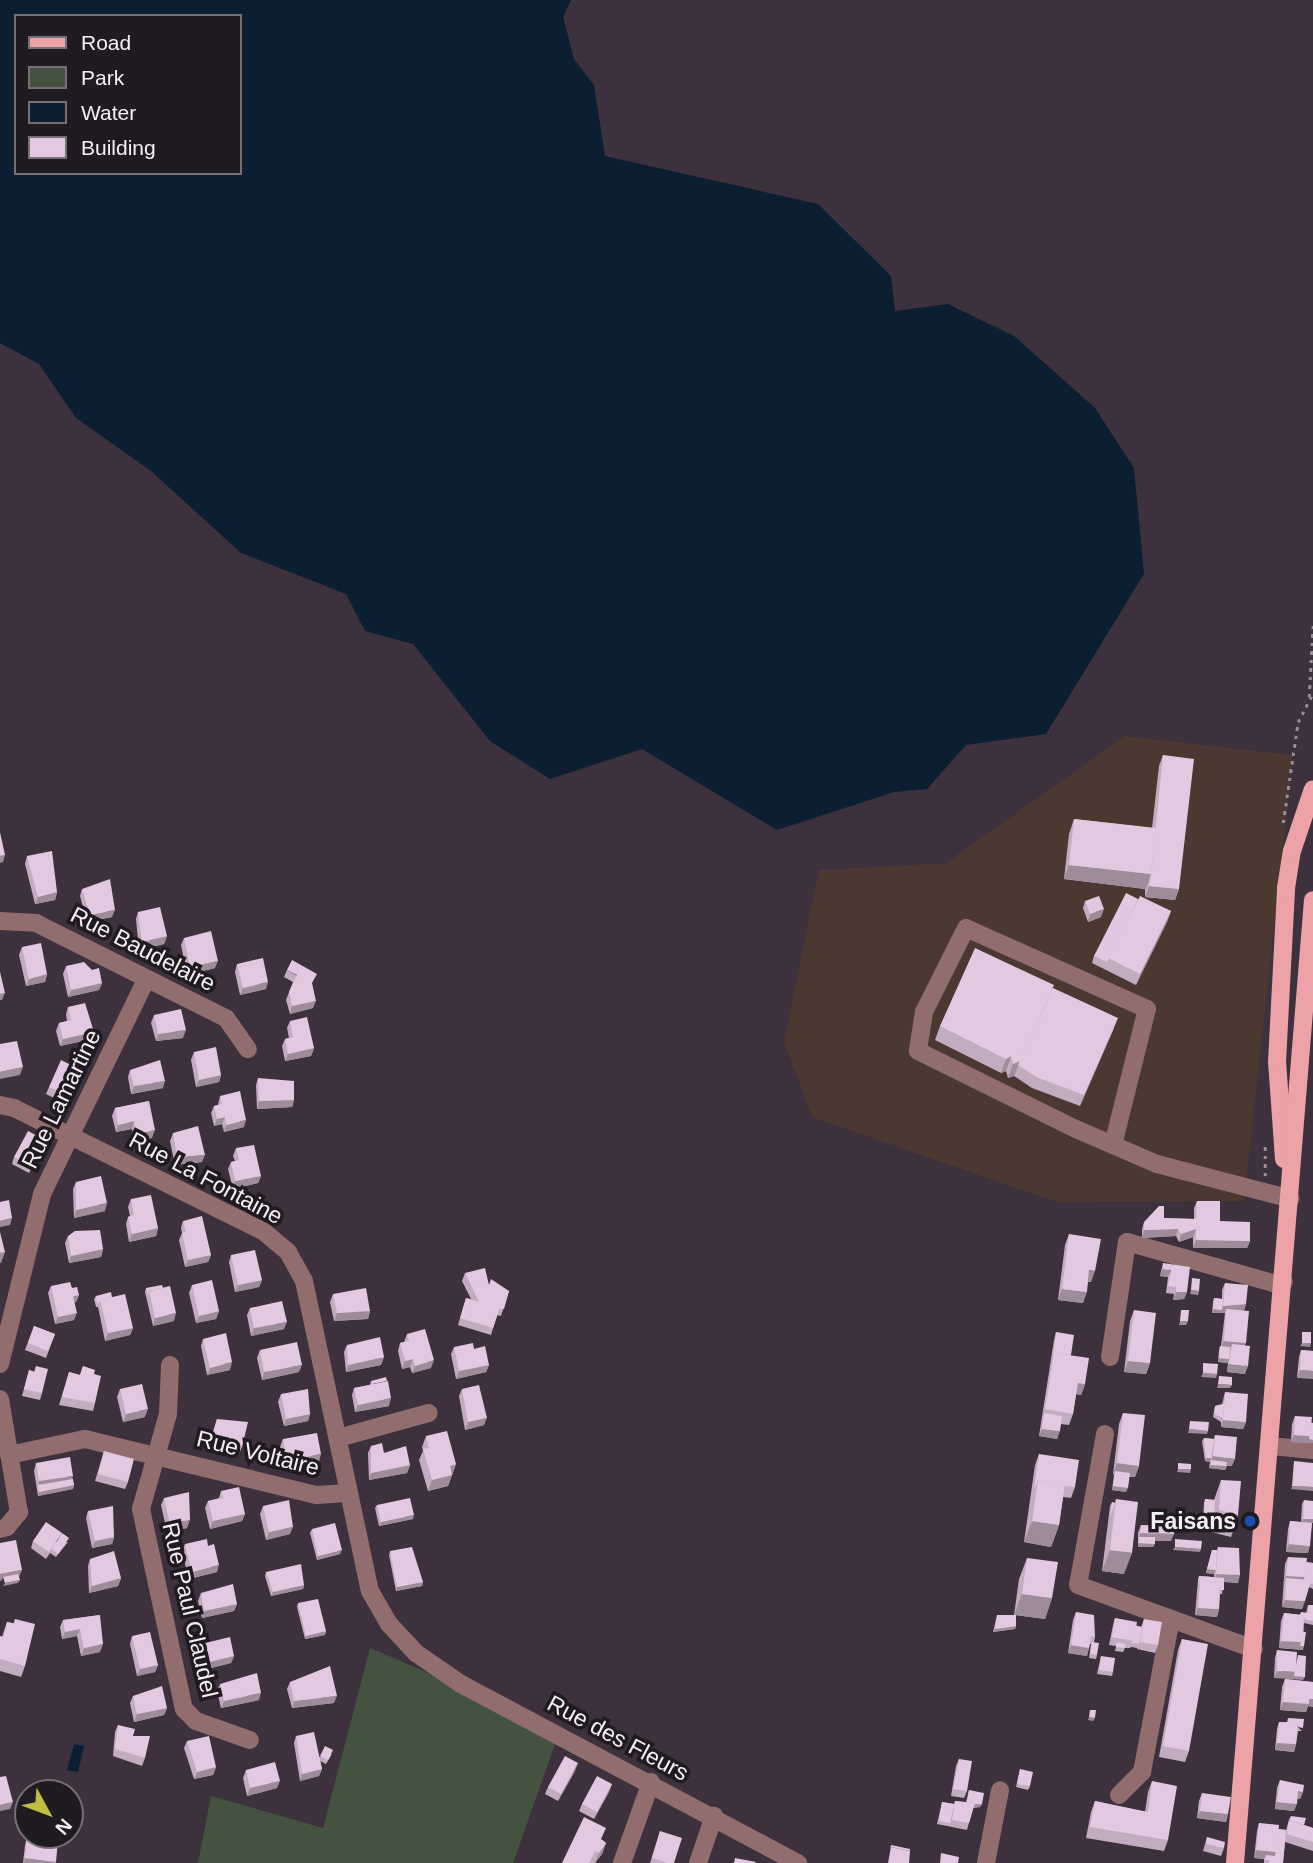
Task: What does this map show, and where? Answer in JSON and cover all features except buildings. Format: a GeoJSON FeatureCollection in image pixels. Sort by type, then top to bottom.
{"type":"FeatureCollection","features":[{"type":"Feature","properties":{"kind":"main road"},"geometry":{"type":"LineString","coordinates":[[1291,1199],[1279,1082],[1283,936],[1292,852],[1313,789]]}},
{"type":"Feature","properties":{"kind":"main road"},"geometry":{"type":"LineString","coordinates":[[1235,1863],[1291,1199],[1308,938],[1313,900]]}},
{"type":"Feature","properties":{"kind":"main road"},"geometry":{"type":"LineString","coordinates":[[1283,936],[1308,938]]}},
{"type":"Feature","properties":{"kind":"main road"},"geometry":{"type":"LineString","coordinates":[[1281,982],[1305,982]]}},
{"type":"Feature","properties":{"kind":"main road"},"geometry":{"type":"LineString","coordinates":[[1279,1082],[1298,1081]]}},
{"type":"Feature","properties":{"kind":"street","name":"Rue Baudelaire"},"geometry":{"type":"LineString","coordinates":[[0,921],[36,923],[226,1018],[248,1049]]}},
{"type":"Feature","properties":{"kind":"street"},"geometry":{"type":"LineString","coordinates":[[1113,1145],[1147,1009],[966,928],[924,1012],[918,1051],[1113,1145],[1157,1164],[1291,1199]]}},
{"type":"Feature","properties":{"kind":"street","name":"Rue Lamartine"},"geometry":{"type":"LineString","coordinates":[[0,1364],[31,1226],[69,1135],[146,980]]}},
{"type":"Feature","properties":{"kind":"street","name":"Rue La Fontaine"},"geometry":{"type":"LineString","coordinates":[[0,1105],[69,1135],[264,1231],[288,1252],[304,1281],[338,1438],[346,1493],[370,1591],[389,1624],[416,1653]]}},
{"type":"Feature","properties":{"kind":"street"},"geometry":{"type":"LineString","coordinates":[[1110,1357],[1126,1242],[1276,1284],[1284,1282]]}},
{"type":"Feature","properties":{"kind":"street","name":"Rue Voltaire"},"geometry":{"type":"LineString","coordinates":[[158,1453],[168,1414],[170,1365]]}},
{"type":"Feature","properties":{"kind":"street"},"geometry":{"type":"LineString","coordinates":[[0,1399],[19,1512],[7,1527],[0,1528]]}},
{"type":"Feature","properties":{"kind":"street"},"geometry":{"type":"LineString","coordinates":[[338,1438],[429,1413]]}},
{"type":"Feature","properties":{"kind":"street"},"geometry":{"type":"LineString","coordinates":[[1105,1433],[1078,1585],[1254,1650]]}},
{"type":"Feature","properties":{"kind":"street","name":"Rue Voltaire"},"geometry":{"type":"LineString","coordinates":[[9,1455],[85,1439],[158,1453],[317,1495],[346,1493]]}},
{"type":"Feature","properties":{"kind":"street"},"geometry":{"type":"LineString","coordinates":[[1270,1446],[1313,1450]]}},
{"type":"Feature","properties":{"kind":"street","name":"Rue Paul Claudel"},"geometry":{"type":"LineString","coordinates":[[158,1453],[141,1508],[184,1709],[196,1721],[250,1740]]}},
{"type":"Feature","properties":{"kind":"street"},"geometry":{"type":"LineString","coordinates":[[1119,1796],[1142,1772],[1171,1619]]}},
{"type":"Feature","properties":{"kind":"street","name":"Rue des Fleurs"},"geometry":{"type":"LineString","coordinates":[[416,1653],[461,1684],[651,1782],[798,1863]]}},
{"type":"Feature","properties":{"kind":"street"},"geometry":{"type":"LineString","coordinates":[[622,1863],[651,1782]]}},
{"type":"Feature","properties":{"kind":"street"},"geometry":{"type":"LineString","coordinates":[[986,1863],[1000,1790]]}},
{"type":"Feature","properties":{"kind":"street"},"geometry":{"type":"LineString","coordinates":[[698,1863],[714,1816]]}},
{"type":"Feature","properties":{"kind":"path"},"geometry":{"type":"LineString","coordinates":[[1308,697],[1313,622]]}},
{"type":"Feature","properties":{"kind":"shaded area"},"geometry":{"type":"Polygon","coordinates":[[[1125,736],[1293,755],[1244,1201],[1057,1202],[812,1117],[784,1042],[819,870],[946,863],[1125,736]]]}},
{"type":"Feature","properties":{"kind":"green space"},"geometry":{"type":"Polygon","coordinates":[[[370,1648],[424,1671],[555,1744],[513,1863],[198,1863],[211,1796],[323,1828],[370,1648]]]}},
{"type":"Feature","properties":{"kind":"water"},"geometry":{"type":"Polygon","coordinates":[[[0,0],[571,0],[563,17],[574,59],[594,85],[605,156],[818,204],[891,276],[895,311],[948,304],[1014,336],[1095,408],[1134,468],[1144,574],[1046,734],[966,745],[927,789],[894,792],[777,830],[642,749],[550,779],[490,741],[413,644],[365,631],[346,594],[241,553],[151,471],[76,418],[39,364],[0,343],[0,0]]]}},
{"type":"Feature","properties":{"kind":"water"},"geometry":{"type":"Polygon","coordinates":[[[74,1744],[84,1746],[78,1772],[67,1770],[74,1744]]]}},
{"type":"Feature","properties":{"kind":"place","name":"Faisans"},"geometry":{"type":"Point","coordinates":[1250,1521]}}]}
